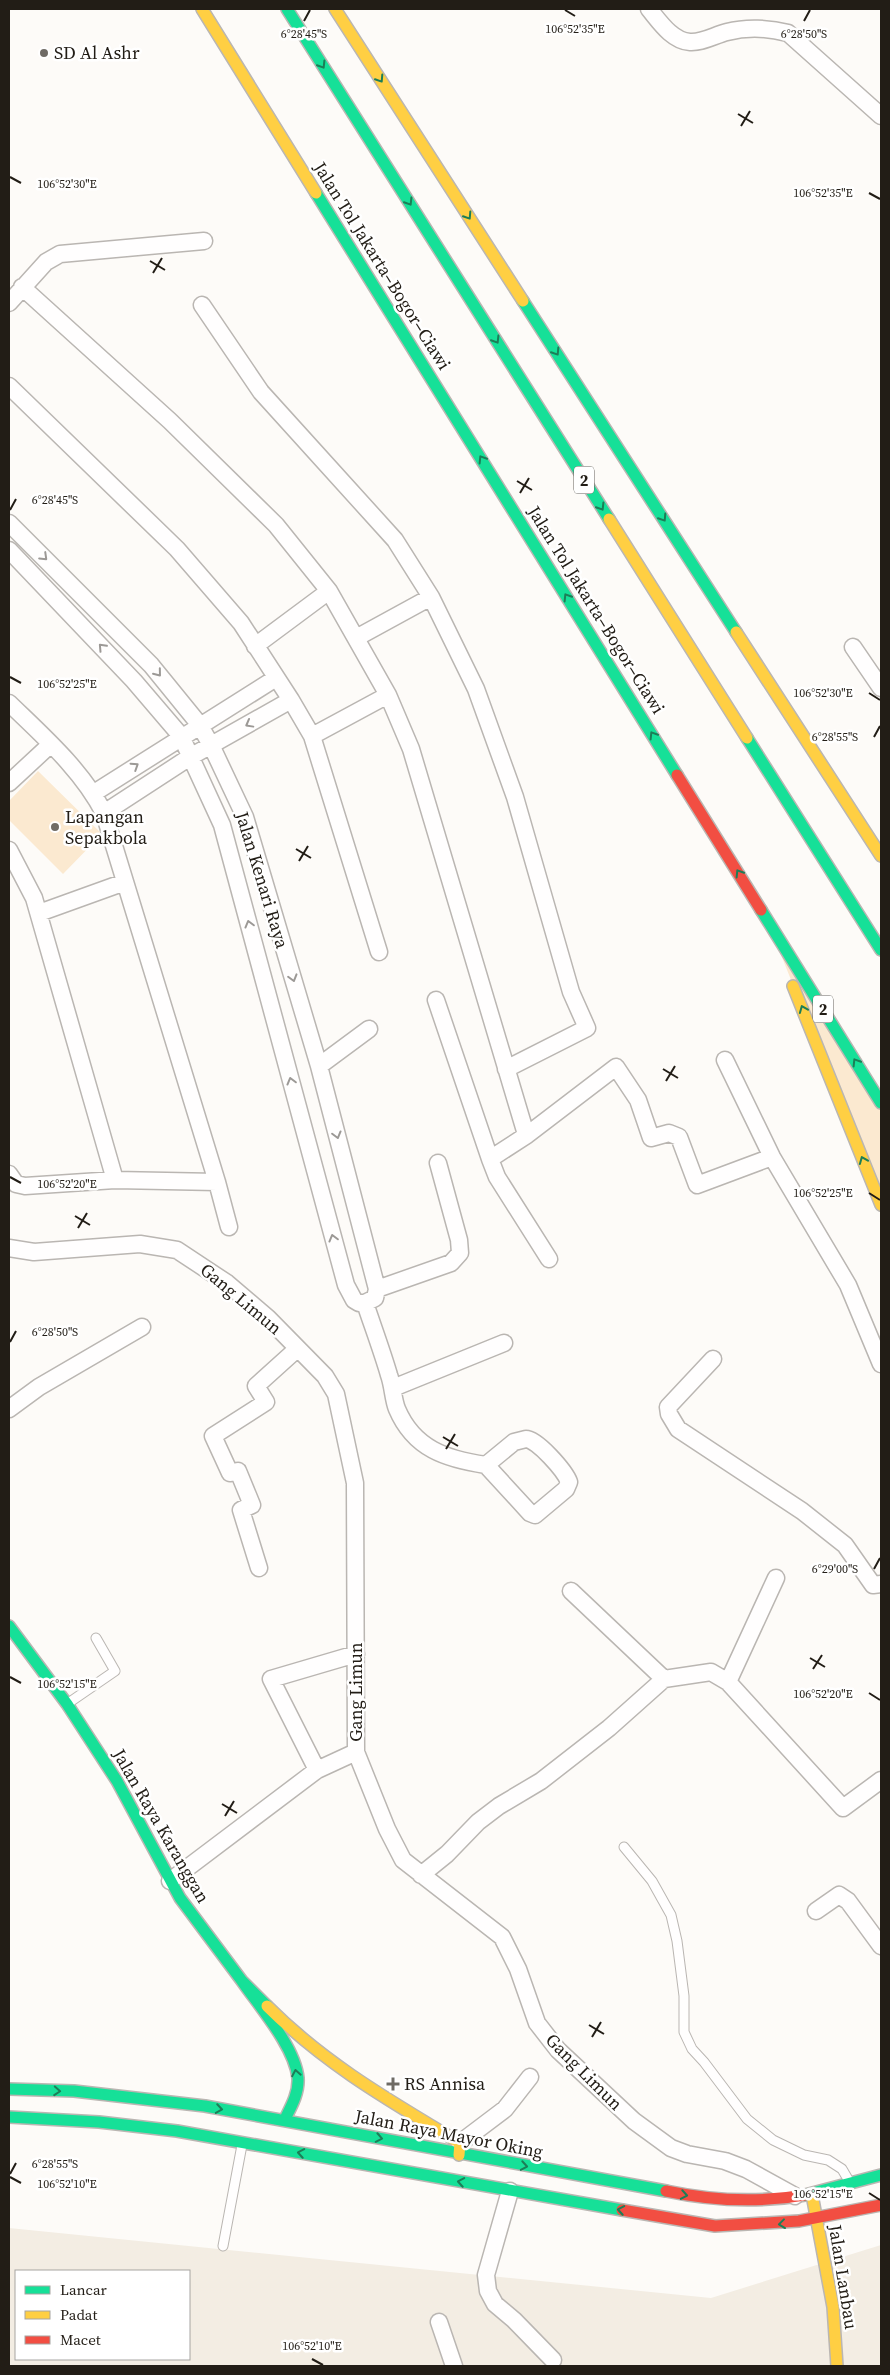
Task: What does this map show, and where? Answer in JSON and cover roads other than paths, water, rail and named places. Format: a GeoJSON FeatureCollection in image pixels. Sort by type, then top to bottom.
{"type":"FeatureCollection","features":[{"type":"Feature","properties":{"kind":"main road","name":"Jalan Tol Jakarta–Bogor–Ciawi"},"geometry":{"type":"LineString","coordinates":[[202,9],[881,1103]]}},
{"type":"Feature","properties":{"kind":"main road","name":"2"},"geometry":{"type":"LineString","coordinates":[[287,9],[881,950]]}},
{"type":"Feature","properties":{"kind":"main road"},"geometry":{"type":"LineString","coordinates":[[334,9],[881,856]]}},
{"type":"Feature","properties":{"kind":"main road"},"geometry":{"type":"LineString","coordinates":[[764,915],[881,1205]]}},
{"type":"Feature","properties":{"kind":"main road","name":"Jalan Raya Karanggan"},"geometry":{"type":"LineString","coordinates":[[9,1626],[67,1704],[116,1781],[180,1898],[242,1981],[290,2029],[351,2077],[460,2149]]}},
{"type":"Feature","properties":{"kind":"main road"},"geometry":{"type":"LineString","coordinates":[[242,1981],[292,2058],[298,2078],[295,2100],[285,2119]]}},
{"type":"Feature","properties":{"kind":"main road","name":"Jalan Raya Mayor Oking"},"geometry":{"type":"LineString","coordinates":[[9,2089],[101,2094],[285,2119],[460,2149],[715,2200],[795,2196],[851,2184],[881,2175]]}},
{"type":"Feature","properties":{"kind":"main road"},"geometry":{"type":"LineString","coordinates":[[9,2117],[99,2122],[243,2142],[715,2226],[775,2225],[848,2214],[881,2205]]}},
{"type":"Feature","properties":{"kind":"main road","name":"Jalan Lanbau"},"geometry":{"type":"LineString","coordinates":[[812,2193],[834,2307],[837,2366]]}},
{"type":"Feature","properties":{"kind":"street"},"geometry":{"type":"LineString","coordinates":[[649,9],[675,37],[689,42],[704,40],[728,32],[749,29],[775,30],[788,33],[881,116]]}},
{"type":"Feature","properties":{"kind":"street"},"geometry":{"type":"LineString","coordinates":[[9,303],[46,262],[60,254],[204,241]]}},
{"type":"Feature","properties":{"kind":"street"},"geometry":{"type":"LineString","coordinates":[[22,287],[170,421],[276,525],[329,591],[388,695],[411,749],[525,1131]]}},
{"type":"Feature","properties":{"kind":"street"},"geometry":{"type":"LineString","coordinates":[[202,305],[261,392],[395,540],[431,596],[476,689],[515,797],[571,992],[587,1028],[506,1069]]}},
{"type":"Feature","properties":{"kind":"street"},"geometry":{"type":"LineString","coordinates":[[11,391],[177,549],[241,623],[312,736],[380,952]]}},
{"type":"Feature","properties":{"kind":"street","name":"Jalan Kenari Raya"},"geometry":{"type":"LineString","coordinates":[[9,523],[151,664],[199,724],[211,745],[245,817],[319,1066],[377,1289]]}},
{"type":"Feature","properties":{"kind":"street","name":"Jalan Kenari Raya"},"geometry":{"type":"LineString","coordinates":[[9,550],[134,681],[181,736],[222,825],[346,1285],[354,1300],[365,1303]]}},
{"type":"Feature","properties":{"kind":"street"},"geometry":{"type":"LineString","coordinates":[[255,646],[329,591]]}},
{"type":"Feature","properties":{"kind":"street"},"geometry":{"type":"LineString","coordinates":[[356,638],[431,596]]}},
{"type":"Feature","properties":{"kind":"street"},"geometry":{"type":"LineString","coordinates":[[853,647],[881,688]]}},
{"type":"Feature","properties":{"kind":"street"},"geometry":{"type":"LineString","coordinates":[[94,793],[199,724],[276,678]]}},
{"type":"Feature","properties":{"kind":"street"},"geometry":{"type":"LineString","coordinates":[[312,736],[388,695]]}},
{"type":"Feature","properties":{"kind":"street"},"geometry":{"type":"LineString","coordinates":[[104,813],[190,757],[291,700]]}},
{"type":"Feature","properties":{"kind":"street"},"geometry":{"type":"LineString","coordinates":[[9,703],[51,744],[94,793],[104,813],[217,1182],[229,1227]]}},
{"type":"Feature","properties":{"kind":"street"},"geometry":{"type":"LineString","coordinates":[[9,783],[51,744]]}},
{"type":"Feature","properties":{"kind":"street"},"geometry":{"type":"LineString","coordinates":[[9,851],[34,898],[39,913],[115,1180]]}},
{"type":"Feature","properties":{"kind":"street"},"geometry":{"type":"LineString","coordinates":[[39,913],[126,882]]}},
{"type":"Feature","properties":{"kind":"street"},"geometry":{"type":"LineString","coordinates":[[436,1000],[497,1177],[549,1260]]}},
{"type":"Feature","properties":{"kind":"street"},"geometry":{"type":"LineString","coordinates":[[319,1066],[369,1029]]}},
{"type":"Feature","properties":{"kind":"street"},"geometry":{"type":"LineString","coordinates":[[725,1060],[772,1157],[848,1285],[881,1364]]}},
{"type":"Feature","properties":{"kind":"street"},"geometry":{"type":"LineString","coordinates":[[490,1159],[527,1135],[616,1067],[638,1100],[651,1138],[669,1133],[679,1137],[698,1185],[772,1157]]}},
{"type":"Feature","properties":{"kind":"street"},"geometry":{"type":"LineString","coordinates":[[438,1163],[459,1240],[460,1253],[451,1263],[377,1289],[374,1298],[365,1303],[393,1388],[397,1408],[409,1430],[428,1448],[458,1461],[486,1465],[533,1515],[538,1514],[568,1486],[568,1478],[532,1439],[514,1442],[486,1465]]}},
{"type":"Feature","properties":{"kind":"street"},"geometry":{"type":"LineString","coordinates":[[9,1174],[16,1184],[25,1186],[115,1180],[217,1182]]}},
{"type":"Feature","properties":{"kind":"street","name":"Gang Limun"},"geometry":{"type":"LineString","coordinates":[[9,1248],[34,1252],[140,1244],[177,1250],[227,1283],[268,1318],[325,1376],[336,1394],[355,1483],[356,1752],[394,1846],[403,1860],[491,1926],[502,1937],[518,1968],[537,2023],[558,2050],[634,2121],[671,2148],[686,2154],[725,2162],[746,2169],[795,2196]]}},
{"type":"Feature","properties":{"kind":"street"},"geometry":{"type":"LineString","coordinates":[[9,1410],[39,1387],[142,1327]]}},
{"type":"Feature","properties":{"kind":"street"},"geometry":{"type":"LineString","coordinates":[[393,1388],[504,1343]]}},
{"type":"Feature","properties":{"kind":"street"},"geometry":{"type":"LineString","coordinates":[[259,1568],[241,1510],[252,1505],[238,1471],[230,1473],[214,1436],[266,1402],[256,1386],[298,1349]]}},
{"type":"Feature","properties":{"kind":"street"},"geometry":{"type":"LineString","coordinates":[[713,1359],[668,1407],[669,1414],[678,1429],[802,1511],[845,1545],[873,1584],[881,1584]]}},
{"type":"Feature","properties":{"kind":"street"},"geometry":{"type":"LineString","coordinates":[[728,1682],[776,1578]]}},
{"type":"Feature","properties":{"kind":"street"},"geometry":{"type":"LineString","coordinates":[[571,1591],[664,1679]]}},
{"type":"Feature","properties":{"kind":"street"},"geometry":{"type":"LineString","coordinates":[[317,1770],[271,1679],[356,1654]]}},
{"type":"Feature","properties":{"kind":"street"},"geometry":{"type":"LineString","coordinates":[[422,1875],[447,1854],[478,1822],[541,1781],[609,1728],[664,1679],[711,1672],[728,1682],[843,1808],[881,1780]]}},
{"type":"Feature","properties":{"kind":"street"},"geometry":{"type":"LineString","coordinates":[[170,1881],[317,1770],[356,1752]]}},
{"type":"Feature","properties":{"kind":"street"},"geometry":{"type":"LineString","coordinates":[[816,1911],[839,1895],[848,1901],[881,1946]]}},
{"type":"Feature","properties":{"kind":"street"},"geometry":{"type":"LineString","coordinates":[[460,2149],[505,2109],[530,2077]]}},
{"type":"Feature","properties":{"kind":"street"},"geometry":{"type":"LineString","coordinates":[[510,2191],[486,2275],[488,2291],[495,2304],[514,2320],[553,2360]]}},
{"type":"Feature","properties":{"kind":"street"},"geometry":{"type":"LineString","coordinates":[[439,2322],[454,2366]]}},
{"type":"Feature","properties":{"kind":"lane"},"geometry":{"type":"LineString","coordinates":[[67,1704],[115,1671],[96,1638]]}},
{"type":"Feature","properties":{"kind":"lane"},"geometry":{"type":"LineString","coordinates":[[624,1847],[652,1881],[671,1915],[677,1941],[684,1996],[684,2032],[692,2049],[747,2119],[773,2140],[804,2155],[828,2160],[842,2169],[851,2184]]}},
{"type":"Feature","properties":{"kind":"lane"},"geometry":{"type":"LineString","coordinates":[[223,2246],[243,2142]]}},
{"type":"Feature","properties":{"kind":"place","name":"SD Al Ashr"},"geometry":{"type":"Point","coordinates":[44,53]}},
{"type":"Feature","properties":{"kind":"place","name":"Lapangan Sepakbola"},"geometry":{"type":"Point","coordinates":[55,827]}},
{"type":"Feature","properties":{"kind":"place","name":"RS Annisa"},"geometry":{"type":"Point","coordinates":[393,2084]}}]}
